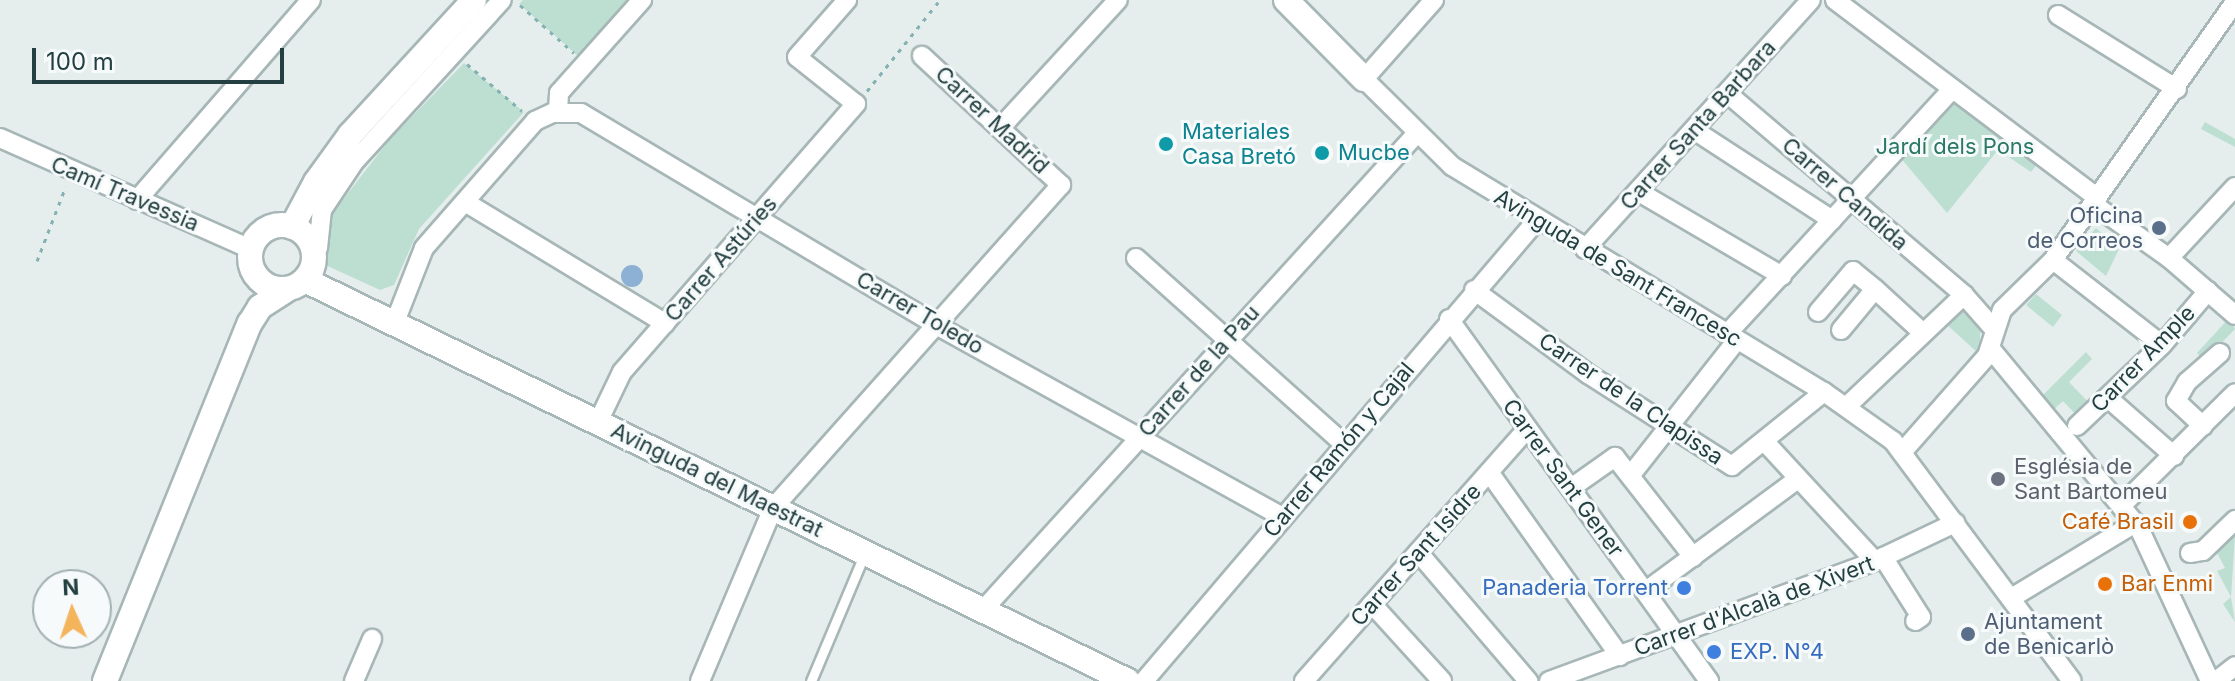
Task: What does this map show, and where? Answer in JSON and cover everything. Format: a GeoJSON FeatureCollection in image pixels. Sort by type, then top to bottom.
{"type":"FeatureCollection","features":[{"type":"Feature","properties":{"kind":"street"},"geometry":{"type":"LineString","coordinates":[[137,200],[311,0]]}},
{"type":"Feature","properties":{"kind":"street"},"geometry":{"type":"LineString","coordinates":[[292,227],[316,182],[350,135],[474,0]]}},
{"type":"Feature","properties":{"kind":"street"},"geometry":{"type":"LineString","coordinates":[[395,322],[424,248],[535,121],[558,112],[559,93],[642,0]]}},
{"type":"Feature","properties":{"kind":"street"},"geometry":{"type":"LineString","coordinates":[[847,0],[797,57],[856,104]]}},
{"type":"Feature","properties":{"kind":"street"},"geometry":{"type":"LineString","coordinates":[[1002,126],[1118,0]]}},
{"type":"Feature","properties":{"kind":"street","name":"Avinguda de Sant Francesc"},"geometry":{"type":"LineString","coordinates":[[1286,0],[1452,166],[1824,392],[1904,450],[2072,681]]}},
{"type":"Feature","properties":{"kind":"street"},"geometry":{"type":"LineString","coordinates":[[1364,79],[1434,0]]}},
{"type":"Feature","properties":{"kind":"street","name":"Carrer Santa Barbara"},"geometry":{"type":"LineString","coordinates":[[1585,249],[1811,0]]}},
{"type":"Feature","properties":{"kind":"street"},"geometry":{"type":"LineString","coordinates":[[1835,0],[2169,258],[2235,315]]}},
{"type":"Feature","properties":{"kind":"street"},"geometry":{"type":"LineString","coordinates":[[1904,450],[1990,348],[1993,328],[2002,310],[2053,260],[2177,89],[2235,2]]}},
{"type":"Feature","properties":{"kind":"street"},"geometry":{"type":"LineString","coordinates":[[318,248],[322,210],[354,162],[510,7]]}},
{"type":"Feature","properties":{"kind":"street"},"geometry":{"type":"LineString","coordinates":[[2058,15],[2177,89]]}},
{"type":"Feature","properties":{"kind":"street","name":"Carrer Madrid"},"geometry":{"type":"LineString","coordinates":[[922,56],[1002,126],[1061,185],[936,325]]}},
{"type":"Feature","properties":{"kind":"street"},"geometry":{"type":"LineString","coordinates":[[1630,476],[1669,428],[1732,337],[1782,276],[1952,89]]}},
{"type":"Feature","properties":{"kind":"street","name":"Carrer Candida"},"geometry":{"type":"LineString","coordinates":[[1727,93],[1964,295],[1993,328]]}},
{"type":"Feature","properties":{"kind":"street","name":"Carrer Astúries"},"geometry":{"type":"LineString","coordinates":[[598,422],[622,372],[856,104]]}},
{"type":"Feature","properties":{"kind":"street","name":"Carrer Toledo"},"geometry":{"type":"LineString","coordinates":[[558,112],[581,113],[936,325],[1283,517]]}},
{"type":"Feature","properties":{"kind":"street"},"geometry":{"type":"LineString","coordinates":[[1694,130],[1832,220]]}},
{"type":"Feature","properties":{"kind":"street","name":"Carrer de la Pau"},"geometry":{"type":"LineString","coordinates":[[983,610],[1417,133]]}},
{"type":"Feature","properties":{"kind":"street","name":"Camí Travessia"},"geometry":{"type":"LineString","coordinates":[[0,138],[137,200],[251,259]]}},
{"type":"Feature","properties":{"kind":"street"},"geometry":{"type":"LineString","coordinates":[[2169,258],[2235,187]]}},
{"type":"Feature","properties":{"kind":"street"},"geometry":{"type":"LineString","coordinates":[[1639,192],[1782,276]]}},
{"type":"Feature","properties":{"kind":"street"},"geometry":{"type":"LineString","coordinates":[[465,202],[665,323]]}},
{"type":"Feature","properties":{"kind":"street","name":"Carrer Ramón y Cajal"},"geometry":{"type":"LineString","coordinates":[[1144,681],[1449,319],[1537,220]]}},
{"type":"Feature","properties":{"kind":"street"},"geometry":{"type":"LineString","coordinates":[[105,681],[250,323],[260,307],[296,285],[313,250],[292,227],[271,227],[251,259],[250,323]]}},
{"type":"Feature","properties":{"kind":"street"},"geometry":{"type":"LineString","coordinates":[[1136,258],[1344,444]]}},
{"type":"Feature","properties":{"kind":"street"},"geometry":{"type":"LineString","coordinates":[[251,259],[266,286],[296,285]]}},
{"type":"Feature","properties":{"kind":"street"},"geometry":{"type":"LineString","coordinates":[[2053,260],[2162,345]]}},
{"type":"Feature","properties":{"kind":"street"},"geometry":{"type":"LineString","coordinates":[[1818,312],[1853,271],[1923,333]]}},
{"type":"Feature","properties":{"kind":"street","name":"Avinguda del Maestrat"},"geometry":{"type":"LineString","coordinates":[[296,285],[395,322],[1128,681]]}},
{"type":"Feature","properties":{"kind":"street"},"geometry":{"type":"LineString","coordinates":[[1841,330],[1875,289]]}},
{"type":"Feature","properties":{"kind":"street","name":"Carrer de la Clapissa"},"geometry":{"type":"LineString","coordinates":[[1474,290],[1669,428],[1732,466],[1824,392]]}},
{"type":"Feature","properties":{"kind":"street","name":"Carrer Ample"},"geometry":{"type":"LineString","coordinates":[[2077,426],[2162,345],[2208,291]]}},
{"type":"Feature","properties":{"kind":"street"},"geometry":{"type":"LineString","coordinates":[[1846,407],[1964,295]]}},
{"type":"Feature","properties":{"kind":"street","name":"Carrer Sant Gener"},"geometry":{"type":"LineString","coordinates":[[1449,319],[1680,634],[1709,681]]}},
{"type":"Feature","properties":{"kind":"street"},"geometry":{"type":"LineString","coordinates":[[700,681],[773,508],[936,325]]}},
{"type":"Feature","properties":{"kind":"street"},"geometry":{"type":"LineString","coordinates":[[1990,348],[2062,441],[2135,523],[2210,681]]}},
{"type":"Feature","properties":{"kind":"street"},"geometry":{"type":"LineString","coordinates":[[2203,426],[2176,401],[2187,382],[2220,353]]}},
{"type":"Feature","properties":{"kind":"street"},"geometry":{"type":"LineString","coordinates":[[2122,505],[2235,393]]}},
{"type":"Feature","properties":{"kind":"street"},"geometry":{"type":"LineString","coordinates":[[2108,398],[2174,456]]}},
{"type":"Feature","properties":{"kind":"street","name":"Carrer Sant Isidre"},"geometry":{"type":"LineString","coordinates":[[1304,681],[1527,429]]}},
{"type":"Feature","properties":{"kind":"street"},"geometry":{"type":"LineString","coordinates":[[1765,442],[1879,559],[1921,617],[1915,621]]}},
{"type":"Feature","properties":{"kind":"street"},"geometry":{"type":"LineString","coordinates":[[1571,488],[1615,457],[1693,557]]}},
{"type":"Feature","properties":{"kind":"street"},"geometry":{"type":"LineString","coordinates":[[1489,472],[1620,656]]}},
{"type":"Feature","properties":{"kind":"street"},"geometry":{"type":"LineString","coordinates":[[1646,591],[1798,479]]}},
{"type":"Feature","properties":{"kind":"street"},"geometry":{"type":"LineString","coordinates":[[2190,553],[2203,551],[2235,520]]}},
{"type":"Feature","properties":{"kind":"street","name":"Carrer d'Alcalà de Xivert"},"geometry":{"type":"LineString","coordinates":[[1549,681],[1879,559],[1955,523]]}},
{"type":"Feature","properties":{"kind":"street"},"geometry":{"type":"LineString","coordinates":[[2013,597],[2135,523]]}},
{"type":"Feature","properties":{"kind":"street"},"geometry":{"type":"LineString","coordinates":[[1418,552],[1528,681]]}},
{"type":"Feature","properties":{"kind":"street"},"geometry":{"type":"LineString","coordinates":[[1372,604],[1442,681]]}},
{"type":"Feature","properties":{"kind":"street"},"geometry":{"type":"LineString","coordinates":[[354,681],[372,639]]}},
{"type":"Feature","properties":{"kind":"street"},"geometry":{"type":"LineString","coordinates":[[2216,681],[2235,666]]}},
{"type":"Feature","properties":{"kind":"lane"},"geometry":{"type":"LineString","coordinates":[[811,681],[866,553]]}},
{"type":"Feature","properties":{"kind":"path"},"geometry":{"type":"LineString","coordinates":[[523,0],[510,7],[586,63]]}},
{"type":"Feature","properties":{"kind":"path"},"geometry":{"type":"LineString","coordinates":[[856,104],[940,0]]}},
{"type":"Feature","properties":{"kind":"path"},"geometry":{"type":"LineString","coordinates":[[475,51],[464,63],[535,121]]}},
{"type":"Feature","properties":{"kind":"path"},"geometry":{"type":"LineString","coordinates":[[37,261],[72,172]]}},
{"type":"Feature","properties":{"kind":"green space"},"geometry":{"type":"Polygon","coordinates":[[[523,0],[642,0],[586,63],[519,4],[523,0]]]}},
{"type":"Feature","properties":{"kind":"green space"},"geometry":{"type":"Polygon","coordinates":[[[464,63],[524,112],[419,229],[394,285],[380,290],[321,263],[318,248],[334,211],[390,139],[464,63]]]}},
{"type":"Feature","properties":{"kind":"green space","name":"Jardí dels Pons"},"geometry":{"type":"Polygon","coordinates":[[[1952,96],[2039,162],[2031,172],[1998,150],[1947,213],[1899,156],[1952,96]]]}},
{"type":"Feature","properties":{"kind":"green space"},"geometry":{"type":"Polygon","coordinates":[[[2205,122],[2235,139],[2235,147],[2201,129],[2205,122]]]}},
{"type":"Feature","properties":{"kind":"green space"},"geometry":{"type":"Polygon","coordinates":[[[2096,228],[2119,249],[2106,276],[2076,251],[2096,228]]]}},
{"type":"Feature","properties":{"kind":"green space"},"geometry":{"type":"Polygon","coordinates":[[[2036,294],[2062,315],[2053,327],[2026,305],[2036,294]]]}},
{"type":"Feature","properties":{"kind":"green space"},"geometry":{"type":"Polygon","coordinates":[[[1964,306],[1981,321],[1979,354],[1945,323],[1964,306]]]}},
{"type":"Feature","properties":{"kind":"green space"},"geometry":{"type":"Polygon","coordinates":[[[2230,317],[2235,329],[2204,361],[2197,353],[2230,317]]]}},
{"type":"Feature","properties":{"kind":"green space"},"geometry":{"type":"Polygon","coordinates":[[[2086,352],[2092,359],[2069,382],[2091,405],[2079,418],[2063,401],[2052,411],[2041,397],[2086,352]]]}},
{"type":"Feature","properties":{"kind":"green space"},"geometry":{"type":"Polygon","coordinates":[[[2235,535],[2231,597],[2217,571],[2225,568],[2213,545],[2235,535]]]}},
{"type":"Feature","properties":{"kind":"green space"},"geometry":{"type":"Polygon","coordinates":[[[2231,597],[2235,622],[2223,604],[2231,597]]]}},
{"type":"Feature","properties":{"kind":"water"},"geometry":{"type":"Polygon","coordinates":[[[632,265],[640,268],[643,276],[640,284],[632,287],[624,284],[621,276],[624,268],[632,265]]]}},
{"type":"Feature","properties":{"kind":"place","name":"Materiales Casa Bretó"},"geometry":{"type":"Point","coordinates":[1166,144]}},
{"type":"Feature","properties":{"kind":"place","name":"Mucbe"},"geometry":{"type":"Point","coordinates":[1322,153]}},
{"type":"Feature","properties":{"kind":"place","name":"Oficina de Correos"},"geometry":{"type":"Point","coordinates":[2159,228]}},
{"type":"Feature","properties":{"kind":"place","name":"Església de Sant Bartomeu"},"geometry":{"type":"Point","coordinates":[1998,479]}},
{"type":"Feature","properties":{"kind":"place","name":"Café Brasil"},"geometry":{"type":"Point","coordinates":[2190,522]}},
{"type":"Feature","properties":{"kind":"place","name":"Bar Enmi"},"geometry":{"type":"Point","coordinates":[2105,584]}},
{"type":"Feature","properties":{"kind":"place","name":"Panaderia Torrent"},"geometry":{"type":"Point","coordinates":[1684,588]}},
{"type":"Feature","properties":{"kind":"place","name":"Ajuntament de Benicarlò"},"geometry":{"type":"Point","coordinates":[1968,634]}},
{"type":"Feature","properties":{"kind":"place","name":"EXP. N°4"},"geometry":{"type":"Point","coordinates":[1714,652]}}]}
